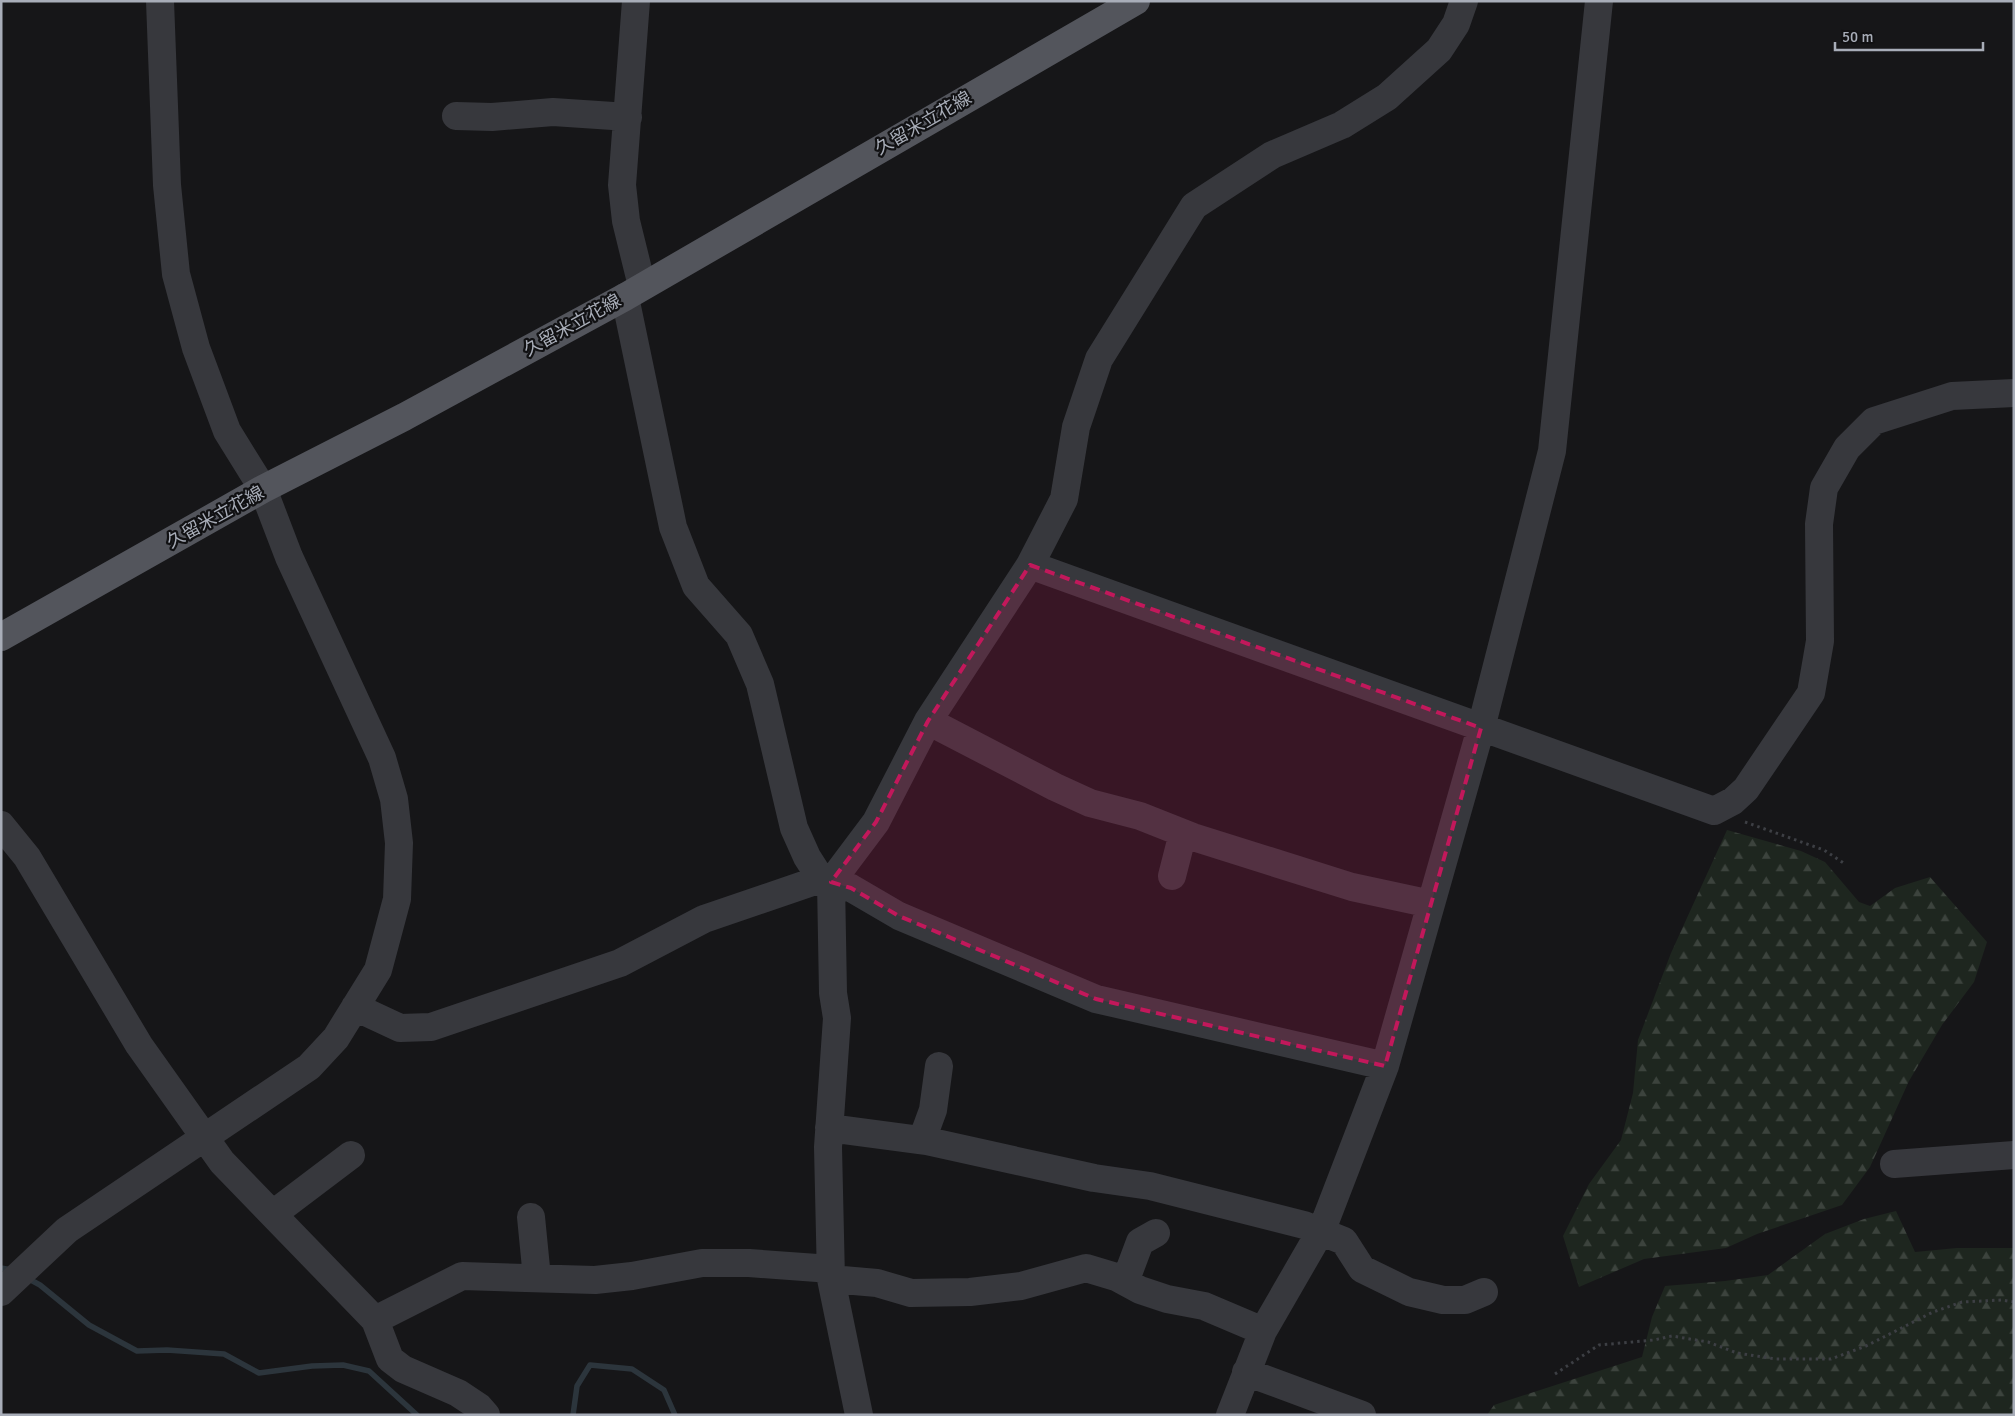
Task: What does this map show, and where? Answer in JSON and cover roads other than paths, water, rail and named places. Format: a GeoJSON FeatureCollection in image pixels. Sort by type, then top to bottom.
{"type":"FeatureCollection","features":[{"type":"Feature","properties":{"kind":"main road","name":"久留米立花線"},"geometry":{"type":"LineString","coordinates":[[1,637],[263,489],[404,417],[633,291],[1136,1]]}},
{"type":"Feature","properties":{"kind":"street"},"geometry":{"type":"LineString","coordinates":[[1,1292],[67,1230],[205,1139],[309,1067],[336,1038],[378,970],[397,899],[399,843],[394,799],[382,758],[290,557],[263,489],[227,431],[196,348],[176,274],[167,185],[160,1]]}},
{"type":"Feature","properties":{"kind":"street"},"geometry":{"type":"LineString","coordinates":[[636,1],[622,185],[633,291],[673,527],[696,586],[739,635],[760,684],[794,828],[807,858],[826,881],[851,888],[900,916],[1096,999],[1385,1066]]}},
{"type":"Feature","properties":{"kind":"street"},"geometry":{"type":"LineString","coordinates":[[355,1007],[400,1028],[431,1027],[620,963],[704,920],[826,881],[876,822],[928,721],[1030,565],[1064,499],[1076,427],[1099,359],[1194,206],[1272,155],[1342,125],[1387,97],[1439,50],[1456,24],[1464,1]]}},
{"type":"Feature","properties":{"kind":"street"},"geometry":{"type":"LineString","coordinates":[[1230,1415],[1263,1331],[1321,1231],[1385,1066],[1481,728],[1552,451],[1599,1]]}},
{"type":"Feature","properties":{"kind":"street"},"geometry":{"type":"LineString","coordinates":[[456,116],[492,117],[553,112],[628,117]]}},
{"type":"Feature","properties":{"kind":"street"},"geometry":{"type":"LineString","coordinates":[[1030,565],[1714,810],[1733,801],[1746,789],[1811,692],[1820,642],[1820,524],[1824,488],[1847,448],[1874,421],[1952,396],[2014,393]]}},
{"type":"Feature","properties":{"kind":"street"},"geometry":{"type":"LineString","coordinates":[[928,721],[1055,787],[1090,803],[1140,816],[1183,833],[1352,887],[1431,904]]}},
{"type":"Feature","properties":{"kind":"street"},"geometry":{"type":"LineString","coordinates":[[1,825],[27,857],[139,1045],[222,1162],[375,1320],[390,1359],[403,1369],[458,1393],[479,1407],[486,1415]]}},
{"type":"Feature","properties":{"kind":"street"},"geometry":{"type":"LineString","coordinates":[[1172,876],[1183,833]]}},
{"type":"Feature","properties":{"kind":"street"},"geometry":{"type":"LineString","coordinates":[[826,881],[833,993],[837,1018],[828,1147],[831,1274],[859,1415]]}},
{"type":"Feature","properties":{"kind":"street"},"geometry":{"type":"LineString","coordinates":[[922,1140],[933,1110],[939,1066]]}},
{"type":"Feature","properties":{"kind":"street"},"geometry":{"type":"LineString","coordinates":[[829,1128],[922,1140],[1094,1178],[1150,1186],[1321,1231],[1344,1241],[1362,1269],[1408,1292],[1443,1300],[1465,1300],[1484,1292]]}},
{"type":"Feature","properties":{"kind":"street"},"geometry":{"type":"LineString","coordinates":[[273,1214],[351,1155]]}},
{"type":"Feature","properties":{"kind":"street"},"geometry":{"type":"LineString","coordinates":[[1894,1164],[2014,1155]]}},
{"type":"Feature","properties":{"kind":"street"},"geometry":{"type":"LineString","coordinates":[[531,1217],[536,1278]]}},
{"type":"Feature","properties":{"kind":"street"},"geometry":{"type":"LineString","coordinates":[[1125,1282],[1140,1242],[1156,1233]]}},
{"type":"Feature","properties":{"kind":"street"},"geometry":{"type":"LineString","coordinates":[[375,1320],[462,1276],[595,1280],[632,1276],[702,1263],[749,1263],[831,1274],[911,1292],[970,1292],[1021,1286],[1086,1268],[1116,1277],[1140,1290],[1167,1299],[1204,1306],[1263,1331]]}},
{"type":"Feature","properties":{"kind":"street"},"geometry":{"type":"LineString","coordinates":[[1246,1372],[1359,1415]]}},
{"type":"Feature","properties":{"kind":"waterway"},"geometry":{"type":"LineString","coordinates":[[1,1268],[12,1270]]}},
{"type":"Feature","properties":{"kind":"waterway"},"geometry":{"type":"LineString","coordinates":[[27,1278],[40,1285],[89,1325],[137,1351],[167,1350],[224,1354],[259,1373],[312,1366],[343,1365],[369,1371],[417,1415]]}},
{"type":"Feature","properties":{"kind":"waterway"},"geometry":{"type":"LineString","coordinates":[[573,1415],[577,1386],[590,1365],[632,1369],[664,1390],[675,1415]]}}]}
